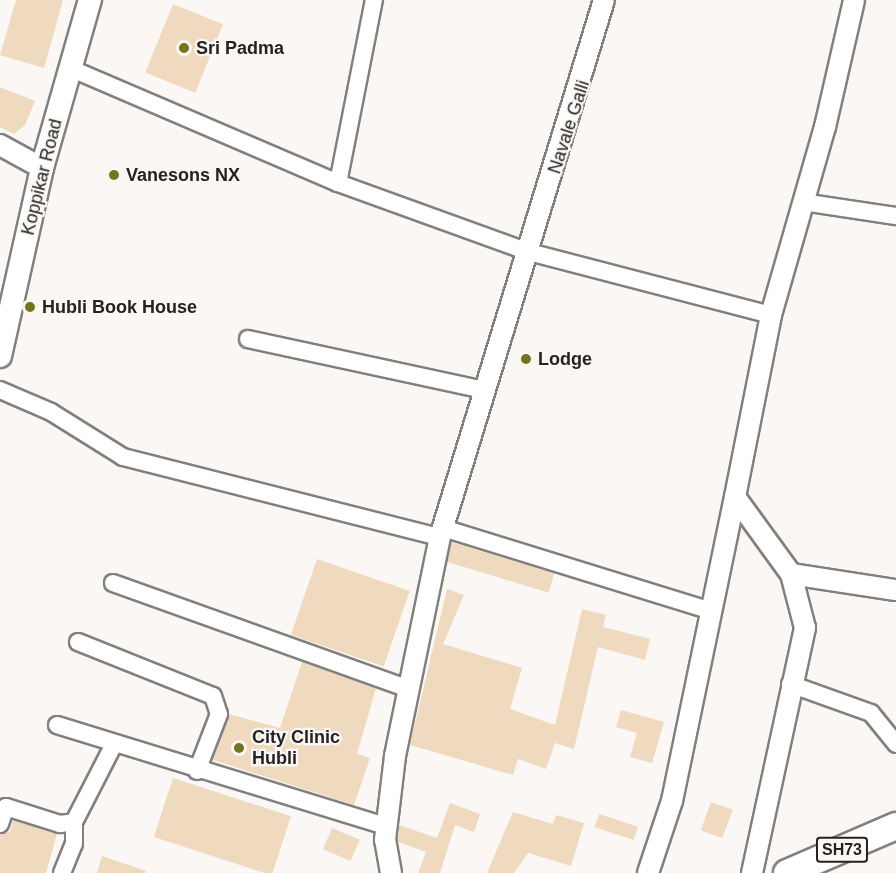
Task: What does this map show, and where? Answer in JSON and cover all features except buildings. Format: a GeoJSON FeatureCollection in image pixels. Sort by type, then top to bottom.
{"type":"FeatureCollection","features":[{"type":"Feature","properties":{"kind":"main road","name":"Koppikar Road"},"geometry":{"type":"LineString","coordinates":[[0,356],[42,168],[90,0]]}},
{"type":"Feature","properties":{"kind":"main road","name":"SH73"},"geometry":{"type":"LineString","coordinates":[[787,873],[896,826]]}},
{"type":"Feature","properties":{"kind":"street"},"geometry":{"type":"LineString","coordinates":[[338,183],[374,0]]}},
{"type":"Feature","properties":{"kind":"street","name":"Navale Galli"},"geometry":{"type":"LineString","coordinates":[[391,873],[386,826],[409,689],[442,533],[483,390],[529,252],[604,0]]}},
{"type":"Feature","properties":{"kind":"street"},"geometry":{"type":"LineString","coordinates":[[648,873],[672,801],[771,315],[803,202],[854,0]]}},
{"type":"Feature","properties":{"kind":"street"},"geometry":{"type":"LineString","coordinates":[[72,69],[338,183],[529,252],[771,315]]}},
{"type":"Feature","properties":{"kind":"street"},"geometry":{"type":"LineString","coordinates":[[0,145],[42,168]]}},
{"type":"Feature","properties":{"kind":"street"},"geometry":{"type":"LineString","coordinates":[[803,202],[896,216]]}},
{"type":"Feature","properties":{"kind":"street"},"geometry":{"type":"LineString","coordinates":[[248,339],[483,390]]}},
{"type":"Feature","properties":{"kind":"street"},"geometry":{"type":"LineString","coordinates":[[0,390],[51,412],[123,457],[442,533],[711,611]]}},
{"type":"Feature","properties":{"kind":"street"},"geometry":{"type":"LineString","coordinates":[[735,497],[791,574],[805,628],[790,684],[752,873]]}},
{"type":"Feature","properties":{"kind":"street"},"geometry":{"type":"LineString","coordinates":[[791,574],[896,590]]}},
{"type":"Feature","properties":{"kind":"street"},"geometry":{"type":"LineString","coordinates":[[113,583],[409,689]]}},
{"type":"Feature","properties":{"kind":"street"},"geometry":{"type":"LineString","coordinates":[[78,642],[213,696],[219,714],[197,771]]}},
{"type":"Feature","properties":{"kind":"street"},"geometry":{"type":"LineString","coordinates":[[790,684],[871,713],[896,744]]}},
{"type":"Feature","properties":{"kind":"street"},"geometry":{"type":"LineString","coordinates":[[57,725],[113,746],[386,826]]}},
{"type":"Feature","properties":{"kind":"street"},"geometry":{"type":"LineString","coordinates":[[62,873],[75,843],[74,822],[113,746]]}},
{"type":"Feature","properties":{"kind":"street"},"geometry":{"type":"LineString","coordinates":[[0,824],[6,807],[60,824],[74,822]]}},
{"type":"Feature","properties":{"kind":"place","name":"Sri Padma"},"geometry":{"type":"Point","coordinates":[184,48]}},
{"type":"Feature","properties":{"kind":"place","name":"Vanesons NX"},"geometry":{"type":"Point","coordinates":[114,175]}},
{"type":"Feature","properties":{"kind":"place","name":"Hubli Book House"},"geometry":{"type":"Point","coordinates":[30,307]}},
{"type":"Feature","properties":{"kind":"place","name":"Lodge"},"geometry":{"type":"Point","coordinates":[526,359]}},
{"type":"Feature","properties":{"kind":"place","name":"City Clinic Hubli"},"geometry":{"type":"Point","coordinates":[239,748]}}]}
